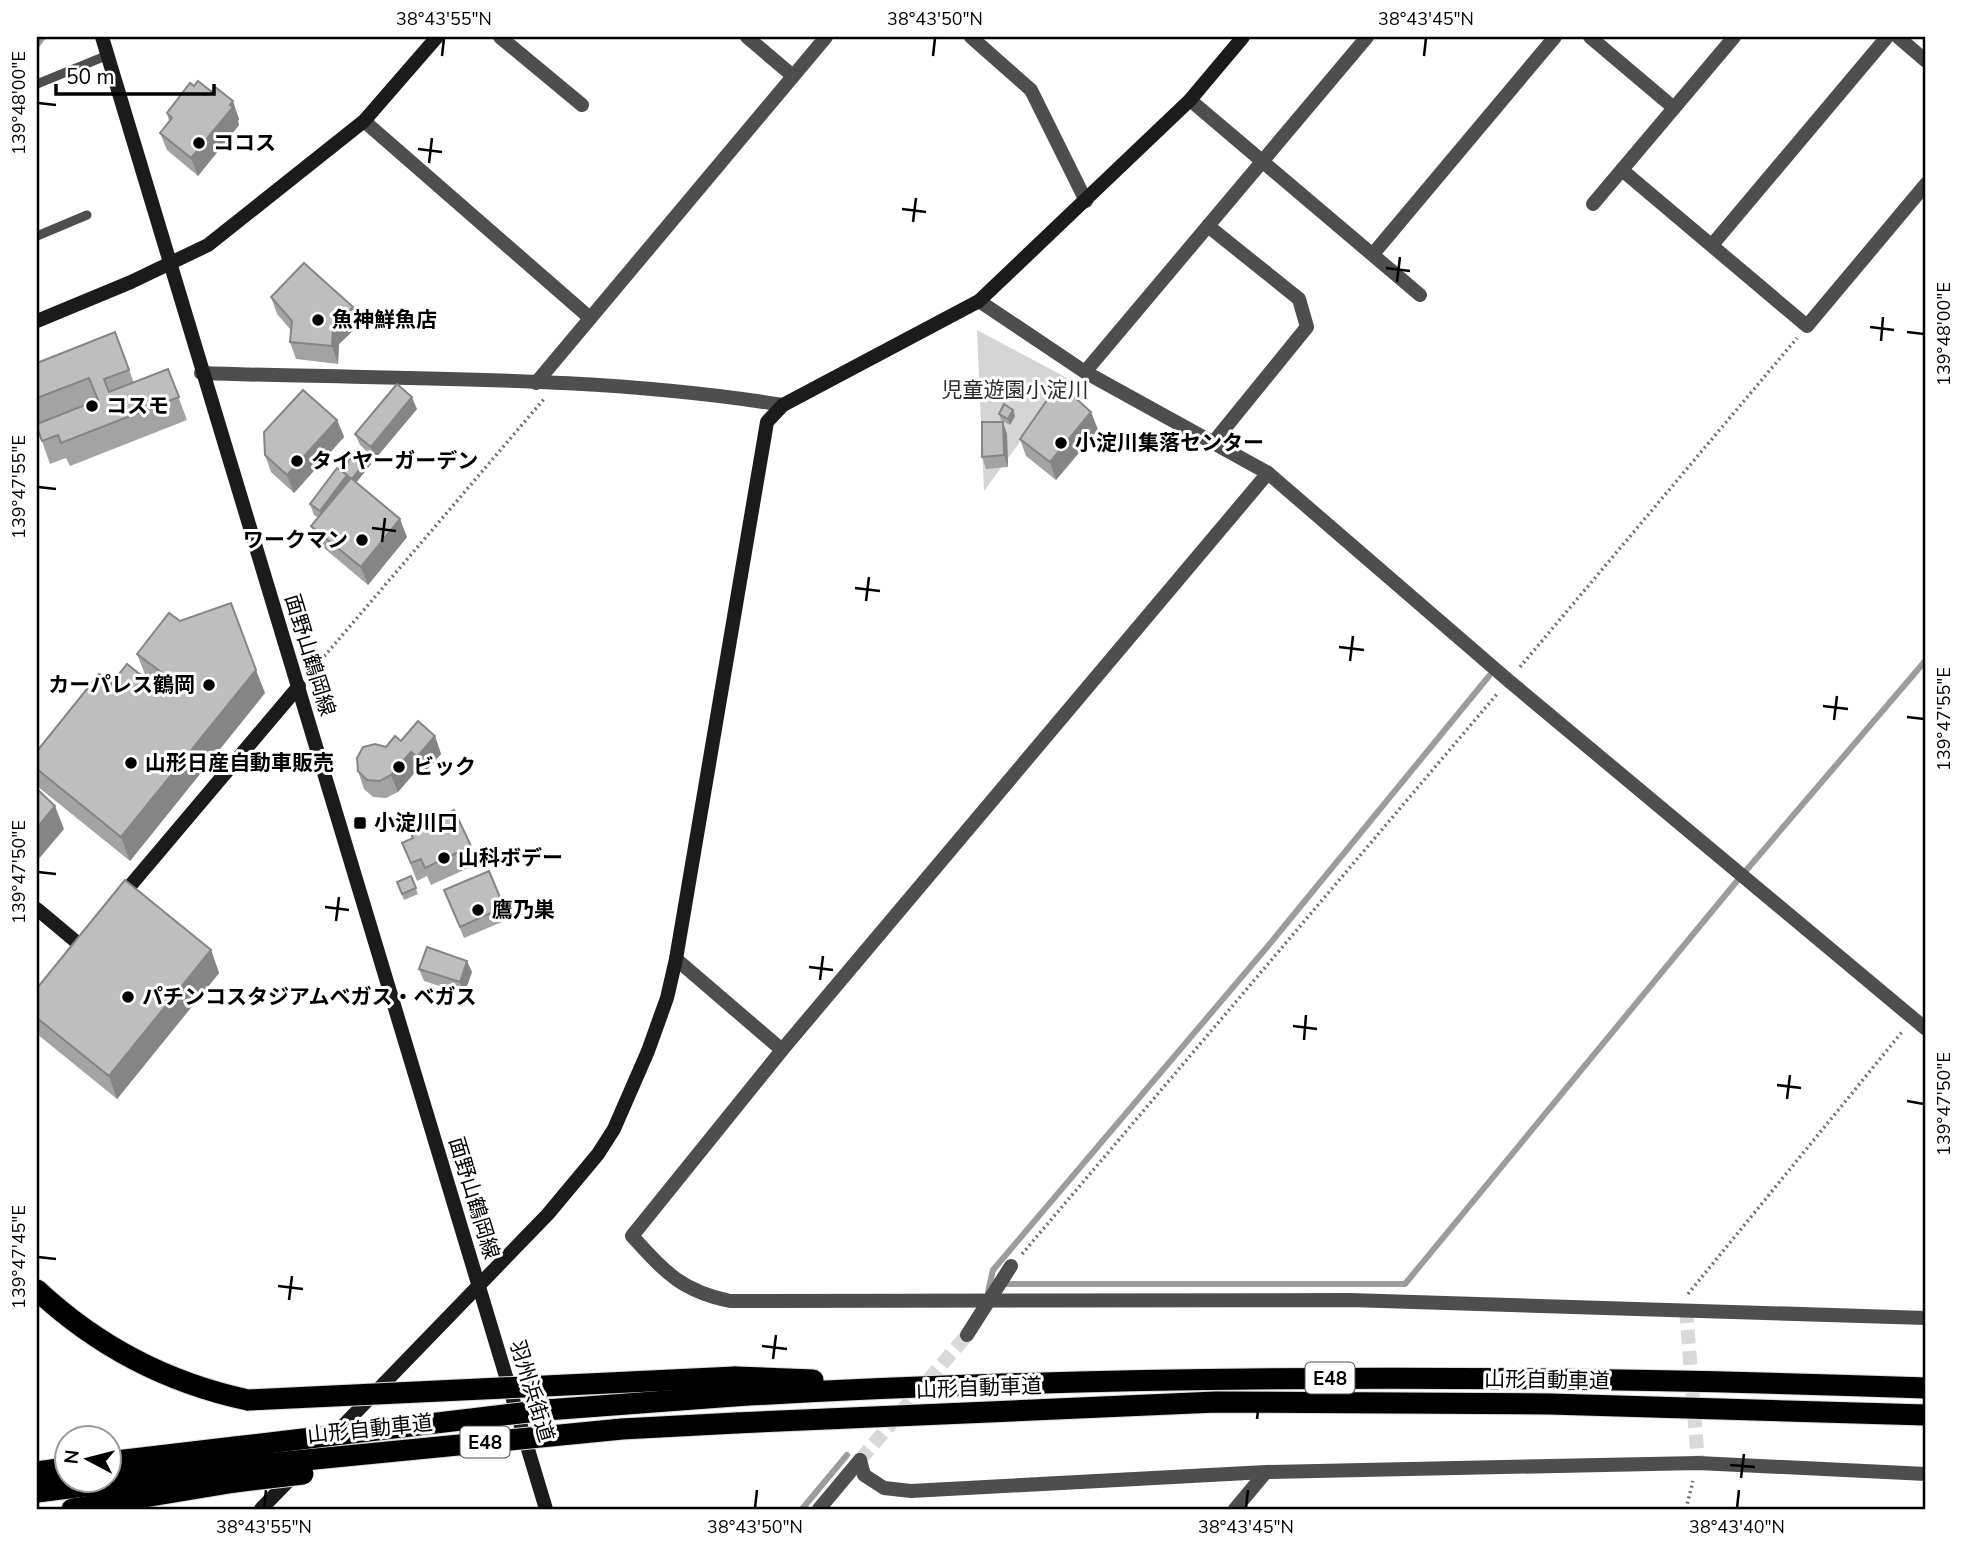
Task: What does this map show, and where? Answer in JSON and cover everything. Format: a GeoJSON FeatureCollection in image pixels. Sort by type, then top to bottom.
{"type":"FeatureCollection","features":[{"type":"Feature","properties":{"kind":"highway"},"geometry":{"type":"LineString","coordinates":[[37,1290],[122,1354],[201,1390],[248,1400],[734,1386]]}},
{"type":"Feature","properties":{"kind":"highway","name":"山形自動車道"},"geometry":{"type":"LineString","coordinates":[[37,1492],[235,1465],[546,1410],[734,1386],[892,1387],[1218,1378],[1551,1377],[1926,1388]]}},
{"type":"Feature","properties":{"kind":"highway","name":"山形自動車道"},"geometry":{"type":"LineString","coordinates":[[122,1462],[235,1465],[736,1423],[1216,1402],[1563,1404],[1926,1415]]}},
{"type":"Feature","properties":{"kind":"highway"},"geometry":{"type":"LineString","coordinates":[[72,1509],[235,1465]]}},
{"type":"Feature","properties":{"kind":"street","name":"面野山鶴岡線"},"geometry":{"type":"LineString","coordinates":[[102,37],[201,373],[299,686],[478,1285]]}},
{"type":"Feature","properties":{"kind":"street"},"geometry":{"type":"LineString","coordinates":[[37,320],[171,264],[208,245],[364,121],[437,37]]}},
{"type":"Feature","properties":{"kind":"street"},"geometry":{"type":"LineString","coordinates":[[500,37],[582,105]]}},
{"type":"Feature","properties":{"kind":"street"},"geometry":{"type":"LineString","coordinates":[[747,37],[793,76]]}},
{"type":"Feature","properties":{"kind":"street"},"geometry":{"type":"LineString","coordinates":[[536,383],[826,37]]}},
{"type":"Feature","properties":{"kind":"street"},"geometry":{"type":"LineString","coordinates":[[261,1509],[576,1182],[614,1129],[658,1026],[676,959],[748,548],[763,431],[774,412],[979,301],[1190,100],[1243,37]]}},
{"type":"Feature","properties":{"kind":"street"},"geometry":{"type":"LineString","coordinates":[[1086,372],[1367,37]]}},
{"type":"Feature","properties":{"kind":"street"},"geometry":{"type":"LineString","coordinates":[[1373,254],[1555,37]]}},
{"type":"Feature","properties":{"kind":"street"},"geometry":{"type":"LineString","coordinates":[[1590,37],[1674,108]]}},
{"type":"Feature","properties":{"kind":"street"},"geometry":{"type":"LineString","coordinates":[[1593,204],[1734,37]]}},
{"type":"Feature","properties":{"kind":"street"},"geometry":{"type":"LineString","coordinates":[[1712,245],[1887,37]]}},
{"type":"Feature","properties":{"kind":"street"},"geometry":{"type":"LineString","coordinates":[[1898,37],[1926,61]]}},
{"type":"Feature","properties":{"kind":"street"},"geometry":{"type":"LineString","coordinates":[[974,38],[1031,90],[1086,201]]}},
{"type":"Feature","properties":{"kind":"street"},"geometry":{"type":"LineString","coordinates":[[1190,100],[1420,295]]}},
{"type":"Feature","properties":{"kind":"street"},"geometry":{"type":"LineString","coordinates":[[364,121],[590,318]]}},
{"type":"Feature","properties":{"kind":"street"},"geometry":{"type":"LineString","coordinates":[[1622,170],[1807,326],[1926,184]]}},
{"type":"Feature","properties":{"kind":"street"},"geometry":{"type":"LineString","coordinates":[[1208,226],[1298,299],[1307,327],[1212,444]]}},
{"type":"Feature","properties":{"kind":"street"},"geometry":{"type":"LineString","coordinates":[[979,301],[1086,372],[1268,473],[1509,681],[1926,1030]]}},
{"type":"Feature","properties":{"kind":"street"},"geometry":{"type":"LineString","coordinates":[[201,373],[536,383],[703,392],[783,405]]}},
{"type":"Feature","properties":{"kind":"street"},"geometry":{"type":"LineString","coordinates":[[1268,473],[782,1050],[632,1236],[675,1279],[700,1295],[730,1301],[1350,1300],[1686,1308],[1926,1318]]}},
{"type":"Feature","properties":{"kind":"street"},"geometry":{"type":"LineString","coordinates":[[106,914],[299,686]]}},
{"type":"Feature","properties":{"kind":"street"},"geometry":{"type":"LineString","coordinates":[[37,909],[84,940],[62,966]]}},
{"type":"Feature","properties":{"kind":"street"},"geometry":{"type":"LineString","coordinates":[[676,959],[782,1050]]}},
{"type":"Feature","properties":{"kind":"street"},"geometry":{"type":"LineString","coordinates":[[967,1335],[1012,1266]]}},
{"type":"Feature","properties":{"kind":"street","name":"羽州浜街道"},"geometry":{"type":"LineString","coordinates":[[478,1285],[546,1509]]}},
{"type":"Feature","properties":{"kind":"street"},"geometry":{"type":"LineString","coordinates":[[819,1509],[860,1460],[864,1475],[884,1488],[911,1491],[1266,1472],[1698,1463],[1926,1475]]}},
{"type":"Feature","properties":{"kind":"street"},"geometry":{"type":"LineString","coordinates":[[1235,1509],[1266,1472]]}},
{"type":"Feature","properties":{"kind":"lane"},"geometry":{"type":"LineString","coordinates":[[37,84],[108,55]]}},
{"type":"Feature","properties":{"kind":"lane"},"geometry":{"type":"LineString","coordinates":[[37,236],[87,215]]}},
{"type":"Feature","properties":{"kind":"path"},"geometry":{"type":"LineString","coordinates":[[1012,1266],[1807,326]]}},
{"type":"Feature","properties":{"kind":"path"},"geometry":{"type":"LineString","coordinates":[[299,686],[556,384]]}},
{"type":"Feature","properties":{"kind":"path"},"geometry":{"type":"LineString","coordinates":[[1686,1308],[1688,1291],[1913,1019]]}},
{"type":"Feature","properties":{"kind":"path"},"geometry":{"type":"LineString","coordinates":[[1686,1509],[1698,1463]]}},
{"type":"Feature","properties":{"kind":"green space","name":"児童遊園小淀川"},"geometry":{"type":"Polygon","coordinates":[[[977,330],[1067,378],[984,491],[977,330]]]}},
{"type":"Feature","properties":{"kind":"building"},"geometry":{"type":"Polygon","coordinates":[[[198,81],[212,92],[215,87],[233,101],[230,105],[233,107],[191,158],[160,133],[172,118],[167,113],[190,83],[194,86],[198,81]]]}},
{"type":"Feature","properties":{"kind":"building","name":"魚神鮮魚店"},"geometry":{"type":"Polygon","coordinates":[[[304,263],[353,307],[333,327],[332,346],[290,342],[292,321],[271,297],[304,263]]]}},
{"type":"Feature","properties":{"kind":"building"},"geometry":{"type":"Polygon","coordinates":[[[115,332],[129,370],[104,379],[109,392],[168,369],[179,397],[61,443],[58,435],[42,441],[37,424],[98,400],[89,378],[37,398],[37,363],[115,332]]]}},
{"type":"Feature","properties":{"kind":"building"},"geometry":{"type":"Polygon","coordinates":[[[1059,383],[1091,412],[1050,462],[1020,439],[1059,383]]]}},
{"type":"Feature","properties":{"kind":"building"},"geometry":{"type":"Polygon","coordinates":[[[397,384],[412,397],[371,447],[355,434],[397,384]]]}},
{"type":"Feature","properties":{"kind":"building"},"geometry":{"type":"Polygon","coordinates":[[[303,390],[337,420],[287,475],[265,455],[264,432],[303,390]]]}},
{"type":"Feature","properties":{"kind":"building"},"geometry":{"type":"Polygon","coordinates":[[[1004,404],[1013,410],[1008,419],[999,414],[1004,404]]]}},
{"type":"Feature","properties":{"kind":"building"},"geometry":{"type":"Polygon","coordinates":[[[982,422],[1003,422],[1004,455],[982,457],[982,422]]]}},
{"type":"Feature","properties":{"kind":"building"},"geometry":{"type":"Polygon","coordinates":[[[358,449],[369,458],[352,479],[341,471],[358,449]]]}},
{"type":"Feature","properties":{"kind":"building"},"geometry":{"type":"Polygon","coordinates":[[[337,468],[347,475],[320,511],[310,504],[337,468]]]}},
{"type":"Feature","properties":{"kind":"building","name":"ワークマン"},"geometry":{"type":"Polygon","coordinates":[[[351,478],[400,519],[361,567],[311,526],[351,478]]]}},
{"type":"Feature","properties":{"kind":"building"},"geometry":{"type":"Polygon","coordinates":[[[231,603],[256,670],[121,837],[37,769],[37,751],[99,674],[111,684],[127,664],[156,687],[165,675],[137,654],[169,613],[180,621],[231,603]]]}},
{"type":"Feature","properties":{"kind":"building"},"geometry":{"type":"Polygon","coordinates":[[[418,721],[435,736],[417,757],[411,752],[391,775],[380,781],[367,780],[358,771],[357,758],[363,747],[375,744],[386,747],[395,736],[401,741],[418,721]]]}},
{"type":"Feature","properties":{"kind":"building"},"geometry":{"type":"Polygon","coordinates":[[[37,789],[55,806],[37,828],[37,789]]]}},
{"type":"Feature","properties":{"kind":"building"},"geometry":{"type":"Polygon","coordinates":[[[454,810],[471,846],[425,868],[421,859],[411,863],[402,843],[413,838],[410,831],[454,810]]]}},
{"type":"Feature","properties":{"kind":"building","name":"鷹乃巣"},"geometry":{"type":"Polygon","coordinates":[[[489,871],[504,907],[460,927],[444,890],[489,871]]]}},
{"type":"Feature","properties":{"kind":"building"},"geometry":{"type":"Polygon","coordinates":[[[411,876],[416,888],[402,894],[397,882],[411,876]]]}},
{"type":"Feature","properties":{"kind":"building","name":"パチンコスタジアムベガス・ベガス"},"geometry":{"type":"Polygon","coordinates":[[[125,880],[211,950],[109,1076],[37,1018],[37,988],[125,880]]]}},
{"type":"Feature","properties":{"kind":"building"},"geometry":{"type":"Polygon","coordinates":[[[427,947],[467,961],[460,982],[419,969],[427,947]]]}},
{"type":"Feature","properties":{"kind":"waterway"},"geometry":{"type":"LineString","coordinates":[[37,45],[43,37]]}},
{"type":"Feature","properties":{"kind":"waterway"},"geometry":{"type":"LineString","coordinates":[[1002,1284],[1405,1284],[1732,887],[1926,660]]}},
{"type":"Feature","properties":{"kind":"waterway"},"geometry":{"type":"LineString","coordinates":[[988,1292],[993,1270],[1268,946],[1489,676]]}},
{"type":"Feature","properties":{"kind":"waterway"},"geometry":{"type":"LineString","coordinates":[[802,1509],[847,1455]]}},
{"type":"Feature","properties":{"kind":"tunnel"},"geometry":{"type":"LineString","coordinates":[[1686,1309],[1698,1463]]}},
{"type":"Feature","properties":{"kind":"tunnel"},"geometry":{"type":"LineString","coordinates":[[860,1460],[967,1335]]}},
{"type":"Feature","properties":{"kind":"place","name":"ココス"},"geometry":{"type":"Point","coordinates":[199,143]}},
{"type":"Feature","properties":{"kind":"place","name":"魚神鮮魚店"},"geometry":{"type":"Point","coordinates":[318,320]}},
{"type":"Feature","properties":{"kind":"place","name":"コスモ"},"geometry":{"type":"Point","coordinates":[92,406]}},
{"type":"Feature","properties":{"kind":"place","name":"小淀川集落センター"},"geometry":{"type":"Point","coordinates":[1061,443]}},
{"type":"Feature","properties":{"kind":"place","name":"タイヤーガーデン"},"geometry":{"type":"Point","coordinates":[297,461]}},
{"type":"Feature","properties":{"kind":"place","name":"ワークマン"},"geometry":{"type":"Point","coordinates":[362,540]}},
{"type":"Feature","properties":{"kind":"place","name":"カーパレス鶴岡"},"geometry":{"type":"Point","coordinates":[209,685]}},
{"type":"Feature","properties":{"kind":"place","name":"山形日産自動車販売"},"geometry":{"type":"Point","coordinates":[131,763]}},
{"type":"Feature","properties":{"kind":"place","name":"ビック"},"geometry":{"type":"Point","coordinates":[399,767]}},
{"type":"Feature","properties":{"kind":"place","name":"小淀川口"},"geometry":{"type":"Point","coordinates":[360,823]}},
{"type":"Feature","properties":{"kind":"place","name":"山科ボデー"},"geometry":{"type":"Point","coordinates":[444,858]}},
{"type":"Feature","properties":{"kind":"place","name":"鷹乃巣"},"geometry":{"type":"Point","coordinates":[478,910]}},
{"type":"Feature","properties":{"kind":"place","name":"パチンコスタジアムベガス・ベガス"},"geometry":{"type":"Point","coordinates":[128,997]}}]}
